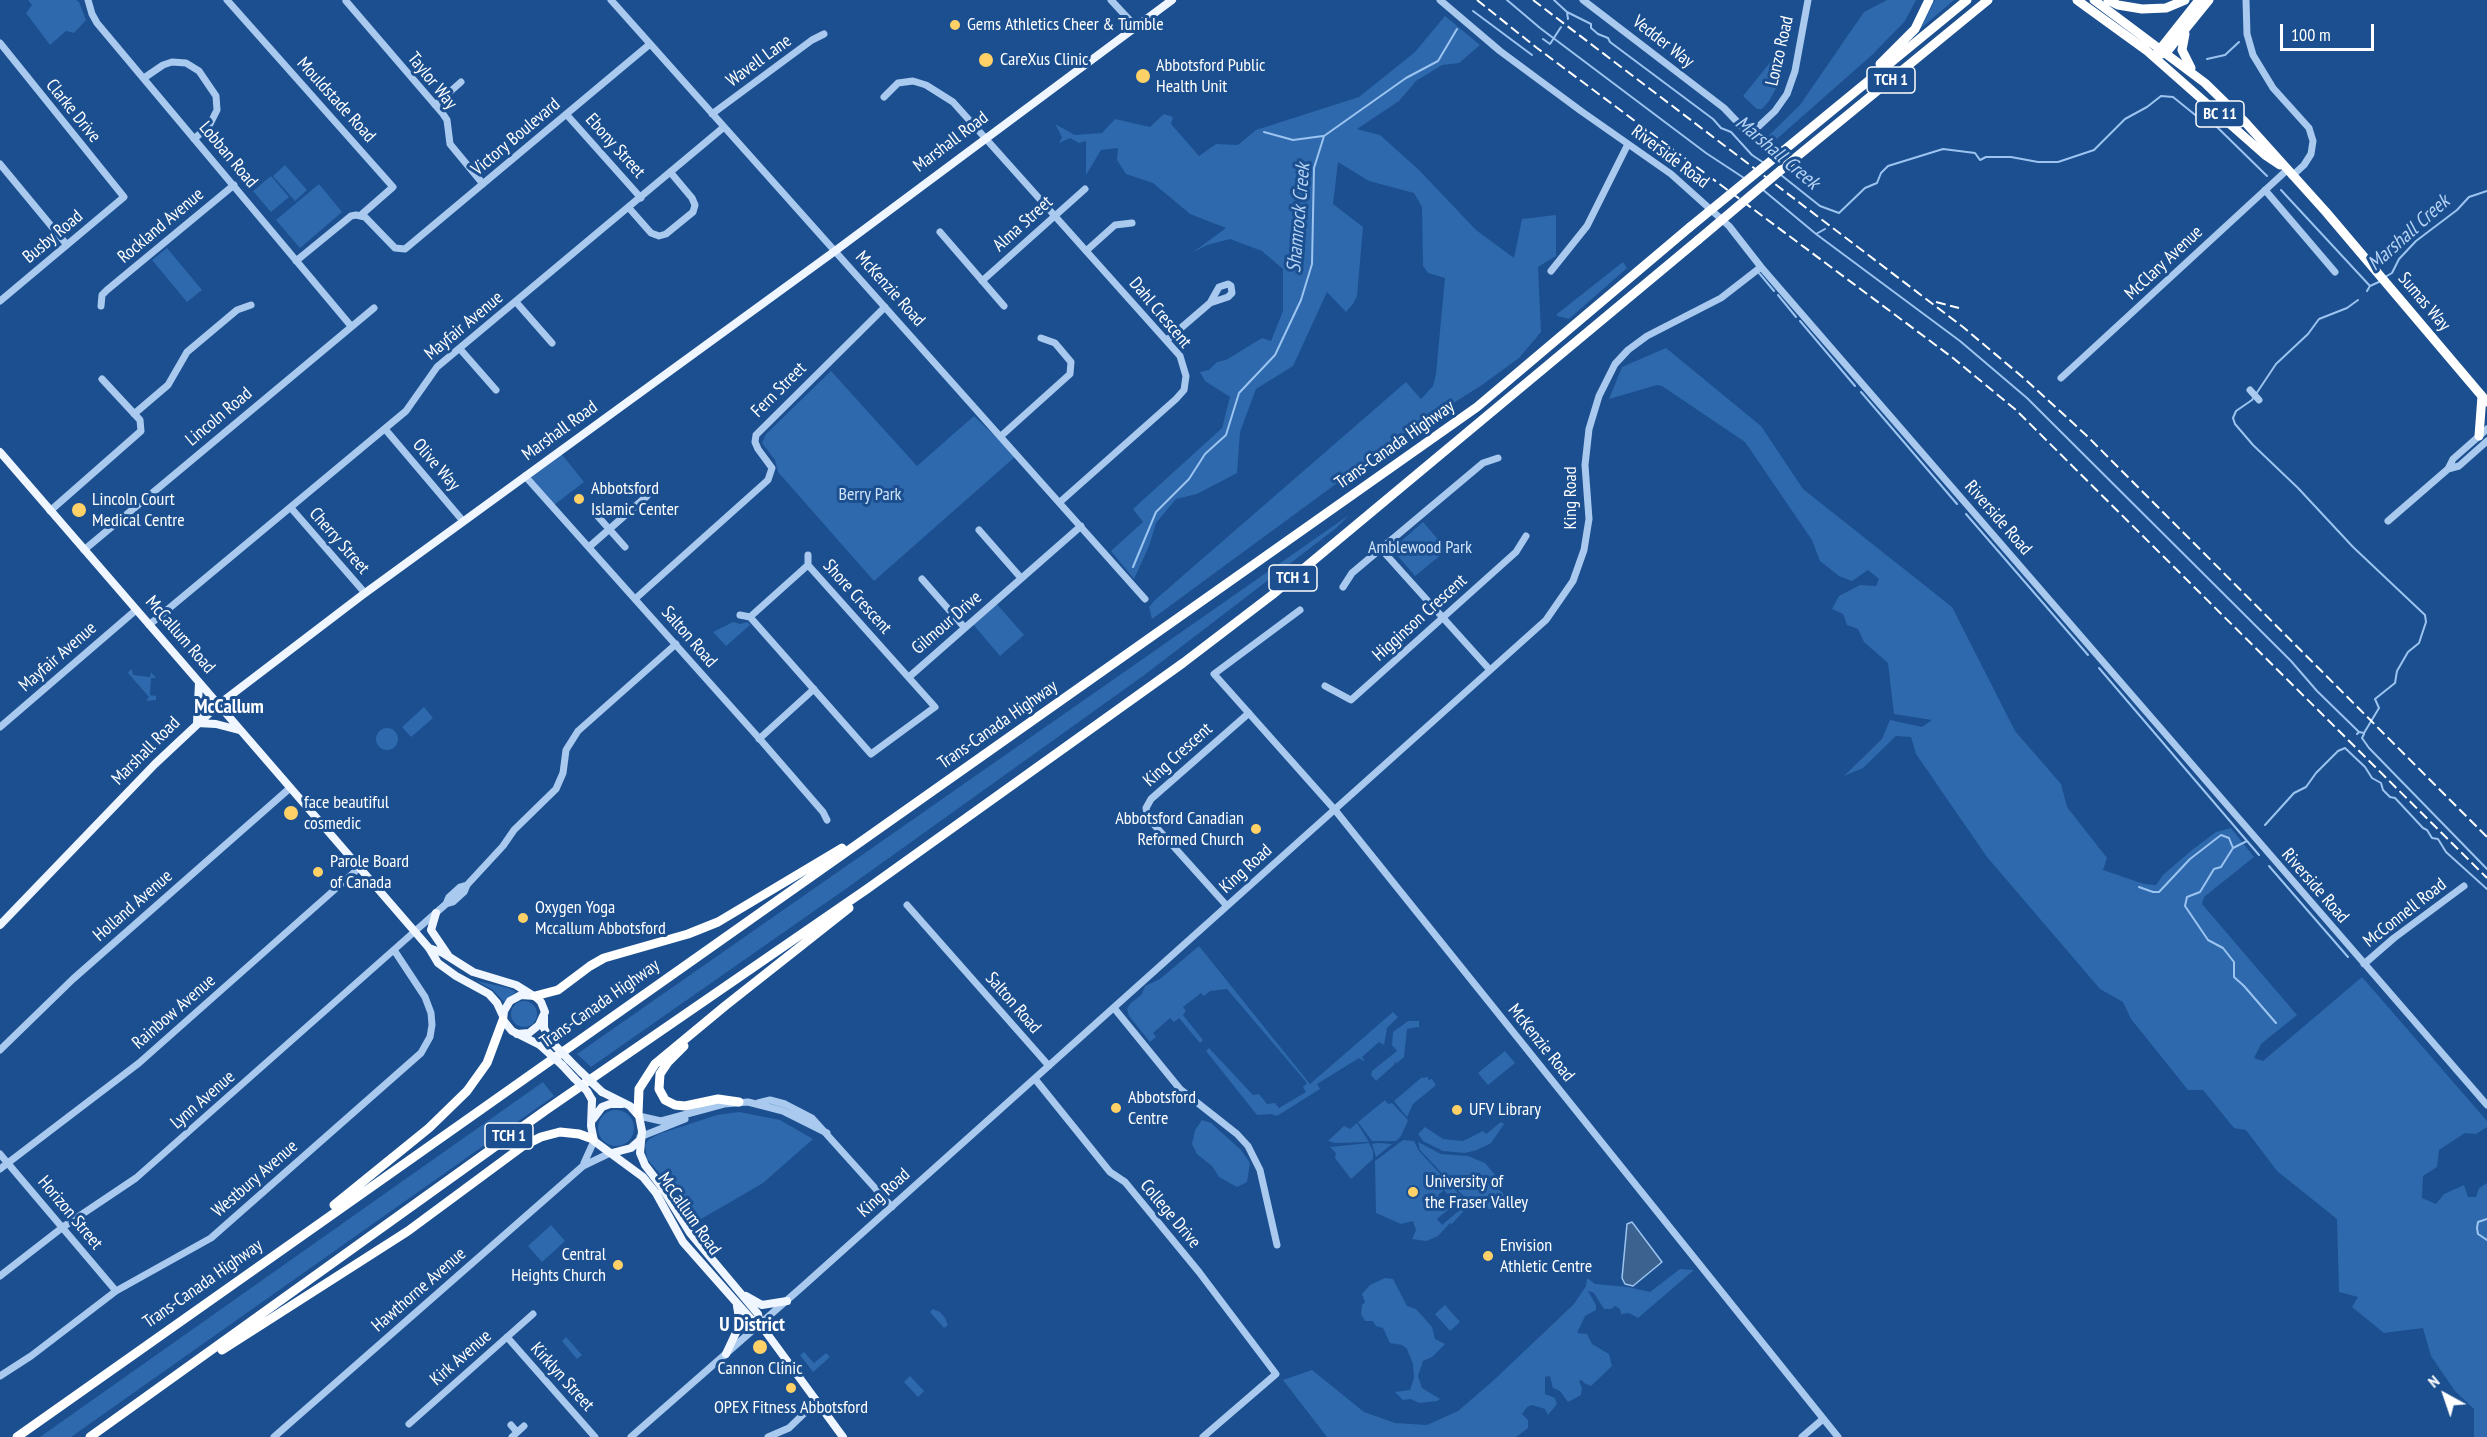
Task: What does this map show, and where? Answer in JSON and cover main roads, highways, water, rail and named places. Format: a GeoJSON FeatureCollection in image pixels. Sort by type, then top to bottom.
{"type":"FeatureCollection","features":[{"type":"Feature","properties":{"kind":"highway"},"geometry":{"type":"LineString","coordinates":[[1791,144],[1881,63],[1915,29],[1929,0]]}},
{"type":"Feature","properties":{"kind":"highway","name":"Trans-Canada Highway"},"geometry":{"type":"LineString","coordinates":[[17,1437],[1477,407],[1690,227],[1967,0]]}},
{"type":"Feature","properties":{"kind":"highway","name":"Trans-Canada Highway"},"geometry":{"type":"LineString","coordinates":[[90,1437],[546,1110],[867,889],[1183,663],[1272,595],[1988,0]]}},
{"type":"Feature","properties":{"kind":"highway","name":"Sumas Way"},"geometry":{"type":"LineString","coordinates":[[2077,0],[2154,58],[2265,155],[2290,173]]}},
{"type":"Feature","properties":{"kind":"highway","name":"Sumas Way"},"geometry":{"type":"LineString","coordinates":[[2094,0],[2205,83],[2271,149],[2485,399]]}},
{"type":"Feature","properties":{"kind":"highway"},"geometry":{"type":"LineString","coordinates":[[2108,0],[2118,5],[2142,9],[2166,8],[2185,0]]}},
{"type":"Feature","properties":{"kind":"highway"},"geometry":{"type":"LineString","coordinates":[[2163,50],[2199,0]]}},
{"type":"Feature","properties":{"kind":"highway"},"geometry":{"type":"LineString","coordinates":[[2154,58],[2192,22],[2209,0]]}},
{"type":"Feature","properties":{"kind":"highway"},"geometry":{"type":"LineString","coordinates":[[2192,22],[2182,40],[2182,50],[2186,62],[2205,83]]}},
{"type":"Feature","properties":{"kind":"highway"},"geometry":{"type":"LineString","coordinates":[[2483,438],[2485,399]]}},
{"type":"Feature","properties":{"kind":"highway"},"geometry":{"type":"LineString","coordinates":[[534,996],[558,990],[604,958],[688,934],[718,922],[916,804]]}},
{"type":"Feature","properties":{"kind":"highway"},"geometry":{"type":"LineString","coordinates":[[638,1115],[639,1089],[650,1071],[669,1051],[813,938],[856,902],[867,889]]}},
{"type":"Feature","properties":{"kind":"highway"},"geometry":{"type":"LineString","coordinates":[[725,1006],[668,1062],[659,1078],[659,1089],[665,1100],[678,1106],[718,1099],[739,1102]]}},
{"type":"Feature","properties":{"kind":"highway"},"geometry":{"type":"LineString","coordinates":[[279,1250],[417,1138],[460,1099],[487,1063],[503,1018]]}},
{"type":"Feature","properties":{"kind":"highway"},"geometry":{"type":"LineString","coordinates":[[156,1391],[318,1291],[408,1231],[523,1146],[541,1137],[560,1132],[579,1134],[594,1140]]}},
{"type":"Feature","properties":{"kind":"main road","name":"Marshall Road"},"geometry":{"type":"LineString","coordinates":[[0,925],[154,764],[218,705],[365,593],[835,251],[1172,0]]}},
{"type":"Feature","properties":{"kind":"main road","name":"McCallum Road"},"geometry":{"type":"LineString","coordinates":[[0,452],[443,967],[489,994],[497,1003],[503,1018]]}},
{"type":"Feature","properties":{"kind":"main road"},"geometry":{"type":"LineString","coordinates":[[199,683],[197,723],[216,724],[239,730]]}},
{"type":"Feature","properties":{"kind":"main road"},"geometry":{"type":"LineString","coordinates":[[436,913],[431,930],[450,958]]}},
{"type":"Feature","properties":{"kind":"main road","name":"McCallum Road"},"geometry":{"type":"LineString","coordinates":[[429,948],[473,972],[516,985],[534,996]]}},
{"type":"Feature","properties":{"kind":"main road"},"geometry":{"type":"LineString","coordinates":[[565,1063],[544,1028],[544,1012],[541,1002],[534,996],[521,995],[510,1001],[503,1018],[507,1027],[540,1045],[578,1075],[602,1092],[625,1104],[638,1115],[640,1139],[631,1148],[611,1153],[594,1140],[592,1100],[578,1075]]}},
{"type":"Feature","properties":{"kind":"main road"},"geometry":{"type":"LineString","coordinates":[[517,1034],[535,1030],[544,1012]]}},
{"type":"Feature","properties":{"kind":"main road"},"geometry":{"type":"LineString","coordinates":[[592,1119],[602,1107],[610,1104],[625,1104]]}},
{"type":"Feature","properties":{"kind":"main road","name":"McCallum Road"},"geometry":{"type":"LineString","coordinates":[[640,1139],[640,1156],[645,1166],[661,1186],[690,1233],[758,1314],[760,1324]]}},
{"type":"Feature","properties":{"kind":"main road","name":"McCallum Road"},"geometry":{"type":"LineString","coordinates":[[611,1153],[634,1169],[650,1185],[683,1242],[751,1319],[760,1324],[843,1437]]}},
{"type":"Feature","properties":{"kind":"main road"},"geometry":{"type":"LineString","coordinates":[[743,1294],[762,1305],[787,1301]]}},
{"type":"Feature","properties":{"kind":"main road"},"geometry":{"type":"LineString","coordinates":[[726,1354],[740,1324],[736,1302]]}},
{"type":"Feature","properties":{"kind":"waterway"},"geometry":{"type":"LineString","coordinates":[[1507,0],[1540,28],[1706,153],[1744,178]]}},
{"type":"Feature","properties":{"kind":"waterway","name":"Marshall Creek"},"geometry":{"type":"LineString","coordinates":[[1554,0],[1567,12],[1591,24],[1591,28],[1598,34],[1608,38],[1610,42],[1713,119],[1721,128],[1731,132],[1752,155],[1764,163]]}},
{"type":"Feature","properties":{"kind":"waterway"},"geometry":{"type":"LineString","coordinates":[[1473,11],[1532,55]]}},
{"type":"Feature","properties":{"kind":"waterway","name":"Marshall Creek"},"geometry":{"type":"LineString","coordinates":[[1567,12],[1568,19]]}},
{"type":"Feature","properties":{"kind":"waterway"},"geometry":{"type":"LineString","coordinates":[[1543,39],[1550,44],[1561,27]]}},
{"type":"Feature","properties":{"kind":"waterway","name":"Shamrock Creek"},"geometry":{"type":"LineString","coordinates":[[1133,567],[1156,512],[1189,479],[1205,454],[1226,435],[1239,393],[1275,355],[1301,300],[1312,264],[1314,168],[1324,136],[1406,78],[1438,61],[1457,29]]}},
{"type":"Feature","properties":{"kind":"waterway"},"geometry":{"type":"LineString","coordinates":[[2207,59],[2225,55],[2239,42]]}},
{"type":"Feature","properties":{"kind":"waterway","name":"Marshall Creek"},"geometry":{"type":"LineString","coordinates":[[1781,175],[1820,206],[1839,213],[1865,188],[1877,183],[1881,173],[1888,166],[1943,149],[1975,153],[1980,160],[1986,157],[2011,157],[2038,162],[2058,162],[2094,150],[2125,119],[2161,96],[2173,97],[2199,118],[2216,126],[2267,176]]}},
{"type":"Feature","properties":{"kind":"waterway"},"geometry":{"type":"LineString","coordinates":[[1264,132],[1293,140],[1323,136]]}},
{"type":"Feature","properties":{"kind":"waterway"},"geometry":{"type":"LineString","coordinates":[[1762,189],[1816,234],[1825,229]]}},
{"type":"Feature","properties":{"kind":"waterway","name":"Marshall Creek"},"geometry":{"type":"LineString","coordinates":[[2281,190],[2370,286]]}},
{"type":"Feature","properties":{"kind":"waterway","name":"Marshall Creek"},"geometry":{"type":"LineString","coordinates":[[2385,277],[2392,273],[2399,259],[2416,241],[2457,210],[2469,197],[2487,191]]}},
{"type":"Feature","properties":{"kind":"waterway"},"geometry":{"type":"LineString","coordinates":[[1816,234],[1960,341],[2027,398],[2291,661],[2317,691],[2359,732]]}},
{"type":"Feature","properties":{"kind":"waterway"},"geometry":{"type":"LineString","coordinates":[[1759,273],[1774,291]]}},
{"type":"Feature","properties":{"kind":"waterway","name":"Marshall Creek"},"geometry":{"type":"LineString","coordinates":[[2370,286],[2381,281]]}},
{"type":"Feature","properties":{"kind":"waterway","name":"Marshall Creek"},"geometry":{"type":"LineString","coordinates":[[2367,291],[2370,286]]}},
{"type":"Feature","properties":{"kind":"waterway"},"geometry":{"type":"LineString","coordinates":[[1778,295],[1796,317]]}},
{"type":"Feature","properties":{"kind":"waterway"},"geometry":{"type":"LineString","coordinates":[[2357,734],[2364,733],[2379,708],[2375,699],[2395,683],[2397,671],[2408,652],[2419,643],[2426,622],[2425,615],[2353,547],[2298,488],[2253,445],[2235,424],[2233,418],[2236,411],[2252,400],[2276,364],[2308,334],[2319,319],[2347,308],[2358,300]]}},
{"type":"Feature","properties":{"kind":"waterway"},"geometry":{"type":"LineString","coordinates":[[1800,321],[1855,386]]}},
{"type":"Feature","properties":{"kind":"waterway"},"geometry":{"type":"LineString","coordinates":[[1861,392],[1957,504]]}},
{"type":"Feature","properties":{"kind":"waterway"},"geometry":{"type":"LineString","coordinates":[[1966,514],[2088,655]]}},
{"type":"Feature","properties":{"kind":"waterway"},"geometry":{"type":"LineString","coordinates":[[2099,668],[2259,855]]}},
{"type":"Feature","properties":{"kind":"waterway"},"geometry":{"type":"LineString","coordinates":[[2364,734],[2362,738],[2369,748],[2487,869]]}},
{"type":"Feature","properties":{"kind":"waterway"},"geometry":{"type":"LineString","coordinates":[[2265,825],[2294,793],[2306,787],[2316,773],[2338,751],[2345,748],[2365,767],[2372,778],[2381,783],[2383,790],[2390,797],[2395,798],[2432,838],[2438,839],[2446,852],[2487,889]]}},
{"type":"Feature","properties":{"kind":"waterway"},"geometry":{"type":"LineString","coordinates":[[2139,887],[2159,892],[2190,859],[2221,835],[2229,838],[2233,848]]}},
{"type":"Feature","properties":{"kind":"waterway"},"geometry":{"type":"LineString","coordinates":[[2247,841],[2233,848],[2221,867],[2214,869],[2200,892],[2187,897],[2185,906],[2208,940],[2223,948],[2234,962],[2234,977],[2276,1023]]}},
{"type":"Feature","properties":{"kind":"waterway"},"geometry":{"type":"LineString","coordinates":[[2269,866],[2348,957]]}},
{"type":"Feature","properties":{"kind":"waterway"},"geometry":{"type":"LineString","coordinates":[[2487,1219],[2478,1222],[2477,1228],[2478,1234],[2487,1240]]}},
{"type":"Feature","properties":{"kind":"railway"},"geometry":{"type":"LineString","coordinates":[[1477,0],[1537,48],[1953,358],[2016,410],[2487,878]]}},
{"type":"Feature","properties":{"kind":"railway"},"geometry":{"type":"LineString","coordinates":[[1533,0],[1963,327],[2026,380],[2086,435],[2487,837]]}},
{"type":"Feature","properties":{"kind":"railway"},"geometry":{"type":"LineString","coordinates":[[1936,302],[1959,308]]}},
{"type":"Feature","properties":{"kind":"place","name":"Gems Athletics Cheer & Tumble"},"geometry":{"type":"Point","coordinates":[955,25]}},
{"type":"Feature","properties":{"kind":"place","name":"CareXus Clinic"},"geometry":{"type":"Point","coordinates":[986,60]}},
{"type":"Feature","properties":{"kind":"place","name":"Abbotsford Public Health Unit"},"geometry":{"type":"Point","coordinates":[1143,76]}},
{"type":"Feature","properties":{"kind":"place","name":"Abbotsford Islamic Center"},"geometry":{"type":"Point","coordinates":[579,499]}},
{"type":"Feature","properties":{"kind":"place","name":"Lincoln Court Medical Centre"},"geometry":{"type":"Point","coordinates":[79,510]}},
{"type":"Feature","properties":{"kind":"place","name":"face beautiful cosmedic"},"geometry":{"type":"Point","coordinates":[291,813]}},
{"type":"Feature","properties":{"kind":"place","name":"Abbotsford Canadian Reformed Church"},"geometry":{"type":"Point","coordinates":[1256,829]}},
{"type":"Feature","properties":{"kind":"place","name":"Parole Board of Canada"},"geometry":{"type":"Point","coordinates":[318,872]}},
{"type":"Feature","properties":{"kind":"place","name":"Oxygen Yoga Mccallum Abbotsford"},"geometry":{"type":"Point","coordinates":[523,918]}},
{"type":"Feature","properties":{"kind":"place","name":"Abbotsford Centre"},"geometry":{"type":"Point","coordinates":[1116,1108]}},
{"type":"Feature","properties":{"kind":"place","name":"UFV Library"},"geometry":{"type":"Point","coordinates":[1457,1110]}},
{"type":"Feature","properties":{"kind":"place","name":"University of the Fraser Valley"},"geometry":{"type":"Point","coordinates":[1413,1192]}},
{"type":"Feature","properties":{"kind":"place","name":"Envision Athletic Centre"},"geometry":{"type":"Point","coordinates":[1488,1256]}},
{"type":"Feature","properties":{"kind":"place","name":"Central Heights Church"},"geometry":{"type":"Point","coordinates":[618,1265]}},
{"type":"Feature","properties":{"kind":"place","name":"Cannon Clinic"},"geometry":{"type":"Point","coordinates":[760,1347]}},
{"type":"Feature","properties":{"kind":"place","name":"OPEX Fitness Abbotsford"},"geometry":{"type":"Point","coordinates":[791,1388]}},
{"type":"Feature","properties":{"kind":"district","name":"McCallum"},"geometry":{"type":"Point","coordinates":[229,707]}},
{"type":"Feature","properties":{"kind":"district","name":"U District"},"geometry":{"type":"Point","coordinates":[752,1325]}},
{"type":"Feature","properties":{"kind":"park label","name":"Berry Park"},"geometry":{"type":"Point","coordinates":[870,495]}},
{"type":"Feature","properties":{"kind":"park label","name":"Amblewood Park"},"geometry":{"type":"Point","coordinates":[1420,548]}}]}
